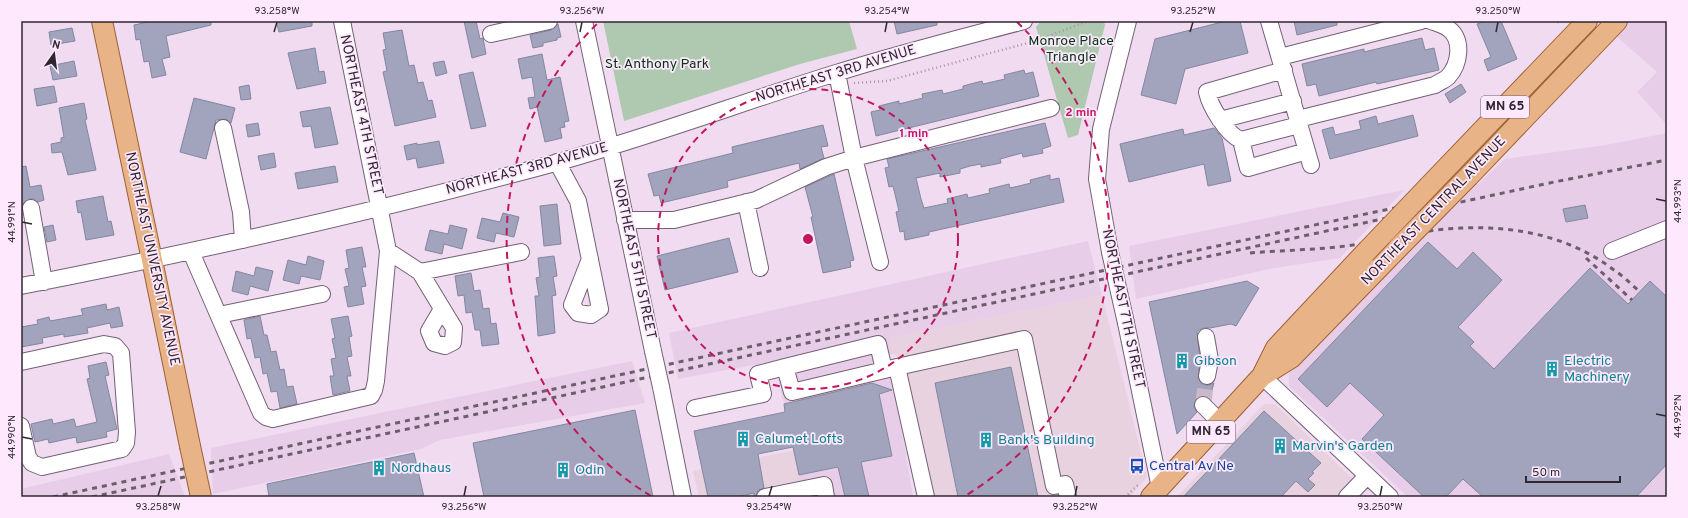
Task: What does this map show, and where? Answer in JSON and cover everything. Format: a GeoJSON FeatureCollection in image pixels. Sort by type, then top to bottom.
{"type":"FeatureCollection","features":[{"type":"Feature","properties":{"kind":"main road","name":"NORTHEAST UNIVERSITY AVENUE"},"geometry":{"type":"LineString","coordinates":[[102,21],[201,497]]}},
{"type":"Feature","properties":{"kind":"main road","name":"NORTHEAST CENTRAL AVENUE"},"geometry":{"type":"LineString","coordinates":[[1156,492],[1262,376],[1291,358],[1469,176],[1617,21]]}},
{"type":"Feature","properties":{"kind":"main road","name":"NORTHEAST CENTRAL AVENUE"},"geometry":{"type":"LineString","coordinates":[[1262,376],[1276,348],[1430,186],[1581,23]]}},
{"type":"Feature","properties":{"kind":"street","name":"NORTHEAST 4TH STREET"},"geometry":{"type":"LineString","coordinates":[[219,315],[261,413],[266,417],[273,419],[371,396],[376,382],[388,251],[381,208],[342,21]]}},
{"type":"Feature","properties":{"kind":"street"},"geometry":{"type":"LineString","coordinates":[[491,33],[549,21]]}},
{"type":"Feature","properties":{"kind":"street","name":"NORTHEAST 5TH STREET"},"geometry":{"type":"LineString","coordinates":[[584,21],[683,497]]}},
{"type":"Feature","properties":{"kind":"street","name":"NORTHEAST 3RD AVENUE"},"geometry":{"type":"LineString","coordinates":[[21,286],[243,240],[381,208],[556,162],[842,78],[1024,21]]}},
{"type":"Feature","properties":{"kind":"street","name":"NORTHEAST 7TH STREET"},"geometry":{"type":"LineString","coordinates":[[1128,21],[1102,129],[1097,179],[1110,252],[1126,323],[1156,492]]}},
{"type":"Feature","properties":{"kind":"street"},"geometry":{"type":"LineString","coordinates":[[1241,140],[1248,168],[1309,158],[1269,21]]}},
{"type":"Feature","properties":{"kind":"street"},"geometry":{"type":"LineString","coordinates":[[1421,21],[1282,64],[1207,92],[1208,98],[1220,120],[1236,138],[1241,140],[1299,122],[1435,85],[1448,77],[1455,66],[1458,52],[1457,40],[1448,28],[1431,21]]}},
{"type":"Feature","properties":{"kind":"street"},"geometry":{"type":"LineString","coordinates":[[1581,23],[1598,42]]}},
{"type":"Feature","properties":{"kind":"street"},"geometry":{"type":"LineString","coordinates":[[842,78],[854,158],[880,262]]}},
{"type":"Feature","properties":{"kind":"street"},"geometry":{"type":"LineString","coordinates":[[1220,120],[1293,101]]}},
{"type":"Feature","properties":{"kind":"street"},"geometry":{"type":"LineString","coordinates":[[625,220],[674,220],[756,200],[826,167],[854,158],[1051,108]]}},
{"type":"Feature","properties":{"kind":"street"},"geometry":{"type":"LineString","coordinates":[[223,128],[241,212],[243,240]]}},
{"type":"Feature","properties":{"kind":"street"},"geometry":{"type":"LineString","coordinates":[[556,162],[578,201],[590,259]]}},
{"type":"Feature","properties":{"kind":"street"},"geometry":{"type":"LineString","coordinates":[[746,202],[760,268]]}},
{"type":"Feature","properties":{"kind":"street"},"geometry":{"type":"LineString","coordinates":[[31,208],[44,282]]}},
{"type":"Feature","properties":{"kind":"street"},"geometry":{"type":"LineString","coordinates":[[1612,251],[1667,229]]}},
{"type":"Feature","properties":{"kind":"street"},"geometry":{"type":"LineString","coordinates":[[388,251],[420,272],[442,309]]}},
{"type":"Feature","properties":{"kind":"street"},"geometry":{"type":"LineString","coordinates":[[191,252],[219,315],[322,294]]}},
{"type":"Feature","properties":{"kind":"street"},"geometry":{"type":"LineString","coordinates":[[420,272],[520,252]]}},
{"type":"Feature","properties":{"kind":"street"},"geometry":{"type":"LineString","coordinates":[[1206,337],[1210,360],[1207,376]]}},
{"type":"Feature","properties":{"kind":"street"},"geometry":{"type":"LineString","coordinates":[[785,367],[792,392],[891,368],[1024,339],[1054,486],[1065,484],[1068,497]]}},
{"type":"Feature","properties":{"kind":"street"},"geometry":{"type":"LineString","coordinates":[[21,362],[104,344],[115,346],[121,353],[127,432],[126,443],[122,449],[42,467],[32,463],[28,457],[21,426]]}},
{"type":"Feature","properties":{"kind":"street"},"geometry":{"type":"LineString","coordinates":[[695,408],[763,394],[758,374],[878,344],[891,368],[926,497]]}},
{"type":"Feature","properties":{"kind":"street"},"geometry":{"type":"LineString","coordinates":[[1262,376],[1390,497]]}},
{"type":"Feature","properties":{"kind":"street"},"geometry":{"type":"LineString","coordinates":[[1203,405],[1220,422]]}},
{"type":"Feature","properties":{"kind":"street"},"geometry":{"type":"LineString","coordinates":[[1347,497],[1367,476]]}},
{"type":"Feature","properties":{"kind":"street"},"geometry":{"type":"LineString","coordinates":[[766,497],[824,485],[826,497]]}},
{"type":"Feature","properties":{"kind":"path"},"geometry":{"type":"LineString","coordinates":[[842,78],[887,81],[1035,41],[1088,21]]}},
{"type":"Feature","properties":{"kind":"path"},"geometry":{"type":"LineString","coordinates":[[1554,21],[1557,23],[1559,21]]}},
{"type":"Feature","properties":{"kind":"shaded area"},"geometry":{"type":"Polygon","coordinates":[[[1627,21],[1667,21],[1667,125],[1637,92],[1657,72],[1615,35],[1627,21]]]}},
{"type":"Feature","properties":{"kind":"shaded area","name":"Electric Machinery"},"geometry":{"type":"Polygon","coordinates":[[[1667,133],[1667,497],[1408,497],[1289,386],[1289,373],[1414,243],[1505,159],[1606,145],[1667,133]]]}},
{"type":"Feature","properties":{"kind":"shaded area"},"geometry":{"type":"Polygon","coordinates":[[[1404,190],[1340,258],[1269,269],[1136,299],[1129,246],[1404,190]]]}},
{"type":"Feature","properties":{"kind":"shaded area"},"geometry":{"type":"Polygon","coordinates":[[[1088,241],[1102,295],[889,338],[893,354],[889,355],[913,497],[827,497],[801,488],[775,361],[678,379],[669,333],[1088,241]]]}},
{"type":"Feature","properties":{"kind":"shaded area"},"geometry":{"type":"Polygon","coordinates":[[[1102,295],[1147,477],[1130,497],[930,497],[903,359],[893,354],[889,338],[1102,295]]]}},
{"type":"Feature","properties":{"kind":"shaded area"},"geometry":{"type":"Polygon","coordinates":[[[632,361],[645,403],[440,440],[421,449],[213,494],[211,448],[632,361]]]}},
{"type":"Feature","properties":{"kind":"shaded area"},"geometry":{"type":"Polygon","coordinates":[[[1264,404],[1275,404],[1356,482],[1341,497],[1177,497],[1264,404]]]}},
{"type":"Feature","properties":{"kind":"shaded area"},"geometry":{"type":"Polygon","coordinates":[[[794,450],[801,488],[827,497],[699,497],[693,471],[794,450]]]}},
{"type":"Feature","properties":{"kind":"shaded area"},"geometry":{"type":"Polygon","coordinates":[[[169,454],[185,497],[21,497],[21,489],[169,454]]]}},
{"type":"Feature","properties":{"kind":"green space","name":"St. Anthony Park"},"geometry":{"type":"Polygon","coordinates":[[[603,21],[849,21],[857,49],[800,64],[624,121],[603,21]]]}},
{"type":"Feature","properties":{"kind":"green space","name":"Monroe Place Triangle"},"geometry":{"type":"Polygon","coordinates":[[[1042,21],[1104,21],[1105,25],[1078,135],[1068,138],[1036,27],[1042,21]]]}},
{"type":"Feature","properties":{"kind":"building"},"geometry":{"type":"Polygon","coordinates":[[[152,21],[211,21],[211,25],[166,36],[170,57],[162,59],[166,75],[152,78],[149,61],[144,62],[140,39],[136,40],[134,25],[152,21]]]}},
{"type":"Feature","properties":{"kind":"building"},"geometry":{"type":"Polygon","coordinates":[[[276,21],[312,21],[312,26],[279,32],[276,21]]]}},
{"type":"Feature","properties":{"kind":"building"},"geometry":{"type":"Polygon","coordinates":[[[464,21],[476,21],[480,39],[483,38],[486,54],[472,58],[464,21]]]}},
{"type":"Feature","properties":{"kind":"building"},"geometry":{"type":"Polygon","coordinates":[[[894,21],[937,21],[937,25],[897,34],[894,21]]]}},
{"type":"Feature","properties":{"kind":"building"},"geometry":{"type":"Polygon","coordinates":[[[1226,21],[1240,21],[1248,53],[1185,69],[1176,104],[1141,95],[1155,39],[1226,21]]]}},
{"type":"Feature","properties":{"kind":"building"},"geometry":{"type":"Polygon","coordinates":[[[1294,21],[1337,21],[1337,25],[1297,35],[1294,21]]]}},
{"type":"Feature","properties":{"kind":"building"},"geometry":{"type":"Polygon","coordinates":[[[1484,21],[1501,21],[1517,59],[1488,71],[1484,60],[1491,57],[1477,24],[1484,21]]]}},
{"type":"Feature","properties":{"kind":"building"},"geometry":{"type":"Polygon","coordinates":[[[558,24],[561,37],[557,38],[557,40],[543,43],[543,46],[533,48],[530,35],[551,30],[558,24]]]}},
{"type":"Feature","properties":{"kind":"building"},"geometry":{"type":"Polygon","coordinates":[[[72,28],[75,41],[51,45],[49,32],[72,28]]]}},
{"type":"Feature","properties":{"kind":"building"},"geometry":{"type":"Polygon","coordinates":[[[402,30],[409,66],[414,65],[418,83],[423,82],[428,101],[432,100],[436,117],[395,126],[383,72],[387,71],[383,50],[386,49],[383,33],[402,30]]]}},
{"type":"Feature","properties":{"kind":"building"},"geometry":{"type":"Polygon","coordinates":[[[1422,38],[1425,50],[1434,48],[1439,70],[1377,84],[1376,82],[1319,96],[1316,84],[1307,86],[1302,64],[1364,49],[1364,52],[1422,38]]]}},
{"type":"Feature","properties":{"kind":"building"},"geometry":{"type":"Polygon","coordinates":[[[315,48],[319,72],[324,71],[326,83],[297,89],[288,53],[315,48]]]}},
{"type":"Feature","properties":{"kind":"building"},"geometry":{"type":"Polygon","coordinates":[[[542,54],[547,80],[560,77],[569,121],[564,122],[565,127],[560,128],[562,138],[545,142],[537,107],[530,109],[528,98],[535,97],[532,77],[522,79],[518,59],[542,54]]]}},
{"type":"Feature","properties":{"kind":"building"},"geometry":{"type":"Polygon","coordinates":[[[74,61],[77,76],[53,80],[50,66],[74,61]]]}},
{"type":"Feature","properties":{"kind":"building"},"geometry":{"type":"Polygon","coordinates":[[[444,61],[447,73],[436,76],[433,63],[444,61]]]}},
{"type":"Feature","properties":{"kind":"building"},"geometry":{"type":"Polygon","coordinates":[[[1024,70],[1025,74],[1033,72],[1039,96],[876,136],[871,112],[880,110],[879,106],[899,101],[899,104],[923,98],[922,94],[942,90],[943,94],[963,89],[963,86],[982,81],[983,84],[1005,79],[1004,75],[1024,70]]]}},
{"type":"Feature","properties":{"kind":"building"},"geometry":{"type":"Polygon","coordinates":[[[473,72],[486,126],[471,129],[459,75],[473,72]]]}},
{"type":"Feature","properties":{"kind":"building"},"geometry":{"type":"Polygon","coordinates":[[[1461,84],[1466,92],[1450,103],[1445,94],[1461,84]]]}},
{"type":"Feature","properties":{"kind":"building"},"geometry":{"type":"Polygon","coordinates":[[[249,85],[251,99],[241,100],[239,87],[249,85]]]}},
{"type":"Feature","properties":{"kind":"building"},"geometry":{"type":"Polygon","coordinates":[[[54,86],[57,102],[37,106],[34,89],[54,86]]]}},
{"type":"Feature","properties":{"kind":"building"},"geometry":{"type":"Polygon","coordinates":[[[194,98],[235,108],[231,123],[226,119],[216,120],[206,159],[180,152],[194,98]]]}},
{"type":"Feature","properties":{"kind":"building"},"geometry":{"type":"Polygon","coordinates":[[[84,103],[87,119],[85,120],[96,170],[68,175],[62,152],[52,153],[51,144],[61,142],[61,138],[64,137],[59,108],[84,103]]]}},
{"type":"Feature","properties":{"kind":"building"},"geometry":{"type":"Polygon","coordinates":[[[330,107],[338,144],[315,148],[311,126],[303,127],[300,112],[330,107]]]}},
{"type":"Feature","properties":{"kind":"building"},"geometry":{"type":"Polygon","coordinates":[[[1413,115],[1418,136],[1330,159],[1322,130],[1333,127],[1335,135],[1361,129],[1359,121],[1376,116],[1378,124],[1413,115]]]}},
{"type":"Feature","properties":{"kind":"building"},"geometry":{"type":"Polygon","coordinates":[[[258,123],[260,135],[248,137],[246,125],[258,123]]]}},
{"type":"Feature","properties":{"kind":"building"},"geometry":{"type":"Polygon","coordinates":[[[1045,123],[1051,146],[1042,149],[1043,153],[1023,157],[1022,153],[1000,159],[1001,163],[981,167],[981,164],[960,169],[960,173],[940,177],[940,173],[916,178],[921,199],[924,208],[948,203],[947,199],[967,194],[968,198],[990,193],[989,189],[1009,184],[1010,188],[1031,183],[1030,180],[1050,175],[1050,180],[1059,178],[1064,202],[929,232],[929,235],[905,240],[904,231],[900,232],[896,212],[899,211],[893,186],[889,187],[885,168],[889,167],[887,159],[1045,123]]]}},
{"type":"Feature","properties":{"kind":"building"},"geometry":{"type":"Polygon","coordinates":[[[823,125],[828,146],[821,147],[824,158],[800,169],[799,163],[727,181],[728,187],[661,203],[659,195],[654,196],[648,174],[733,153],[732,147],[823,125]]]}},
{"type":"Feature","properties":{"kind":"building"},"geometry":{"type":"Polygon","coordinates":[[[1214,128],[1222,138],[1231,181],[1208,186],[1204,164],[1129,182],[1120,144],[1183,129],[1184,135],[1214,128]]]}},
{"type":"Feature","properties":{"kind":"building"},"geometry":{"type":"Polygon","coordinates":[[[439,141],[444,163],[418,168],[416,158],[407,160],[404,146],[439,141]]]}},
{"type":"Feature","properties":{"kind":"building"},"geometry":{"type":"Polygon","coordinates":[[[274,153],[276,167],[261,170],[258,156],[274,153]]]}},
{"type":"Feature","properties":{"kind":"building"},"geometry":{"type":"Polygon","coordinates":[[[26,166],[30,187],[41,185],[44,200],[38,202],[34,199],[29,199],[21,205],[21,167],[26,166]]]}},
{"type":"Feature","properties":{"kind":"building"},"geometry":{"type":"Polygon","coordinates":[[[335,166],[338,182],[298,189],[295,173],[335,166]]]}},
{"type":"Feature","properties":{"kind":"building"},"geometry":{"type":"Polygon","coordinates":[[[834,174],[854,260],[850,261],[851,267],[823,273],[811,217],[813,217],[805,187],[834,174]]]}},
{"type":"Feature","properties":{"kind":"building"},"geometry":{"type":"Polygon","coordinates":[[[103,196],[108,222],[111,221],[114,235],[86,240],[81,212],[78,213],[76,201],[103,196]]]}},
{"type":"Feature","properties":{"kind":"building"},"geometry":{"type":"Polygon","coordinates":[[[557,204],[561,244],[544,246],[540,206],[557,204]]]}},
{"type":"Feature","properties":{"kind":"building"},"geometry":{"type":"Polygon","coordinates":[[[1585,205],[1588,218],[1566,222],[1563,209],[1585,205]]]}},
{"type":"Feature","properties":{"kind":"building"},"geometry":{"type":"Polygon","coordinates":[[[503,213],[519,217],[514,237],[496,233],[494,242],[477,238],[482,218],[500,222],[503,213]]]}},
{"type":"Feature","properties":{"kind":"building"},"geometry":{"type":"Polygon","coordinates":[[[53,225],[56,240],[47,242],[44,227],[53,225]]]}},
{"type":"Feature","properties":{"kind":"building"},"geometry":{"type":"Polygon","coordinates":[[[450,225],[467,229],[462,249],[444,244],[442,254],[425,250],[430,230],[448,234],[450,225]]]}},
{"type":"Feature","properties":{"kind":"building"},"geometry":{"type":"Polygon","coordinates":[[[729,238],[738,272],[665,290],[657,256],[729,238]]]}},
{"type":"Feature","properties":{"kind":"building","name":"Electric Machinery"},"geometry":{"type":"Polygon","coordinates":[[[1428,242],[1457,269],[1473,252],[1502,280],[1458,327],[1474,342],[1470,346],[1494,369],[1590,268],[1628,304],[1650,281],[1667,297],[1667,464],[1636,497],[1483,497],[1463,479],[1446,497],[1424,497],[1362,439],[1384,415],[1350,383],[1327,407],[1298,379],[1428,242]]]}},
{"type":"Feature","properties":{"kind":"building"},"geometry":{"type":"Polygon","coordinates":[[[362,247],[366,267],[362,267],[366,286],[361,287],[364,304],[348,307],[344,287],[349,286],[345,269],[349,268],[346,250],[362,247]]]}},
{"type":"Feature","properties":{"kind":"building"},"geometry":{"type":"Polygon","coordinates":[[[308,256],[324,261],[320,280],[301,276],[299,284],[283,280],[288,260],[306,265],[308,256]]]}},
{"type":"Feature","properties":{"kind":"building"},"geometry":{"type":"Polygon","coordinates":[[[554,256],[557,276],[553,277],[556,295],[552,296],[555,333],[538,336],[535,296],[539,296],[536,278],[540,277],[538,258],[554,256]]]}},
{"type":"Feature","properties":{"kind":"building"},"geometry":{"type":"Polygon","coordinates":[[[256,267],[273,271],[268,291],[250,286],[248,295],[232,291],[236,271],[254,276],[256,267]]]}},
{"type":"Feature","properties":{"kind":"building"},"geometry":{"type":"Polygon","coordinates":[[[471,273],[474,291],[480,290],[483,309],[489,308],[491,324],[496,323],[499,344],[482,346],[480,330],[475,330],[472,312],[466,313],[464,295],[458,296],[455,276],[471,273]]]}},
{"type":"Feature","properties":{"kind":"building","name":"Gibson"},"geometry":{"type":"Polygon","coordinates":[[[1247,281],[1259,288],[1236,326],[1231,324],[1204,328],[1197,331],[1200,360],[1198,379],[1205,385],[1214,383],[1210,397],[1201,396],[1196,399],[1194,407],[1197,412],[1177,434],[1149,302],[1247,281]]]}},
{"type":"Feature","properties":{"kind":"building"},"geometry":{"type":"Polygon","coordinates":[[[106,304],[107,310],[119,307],[123,326],[111,328],[110,323],[87,328],[88,333],[64,337],[64,334],[42,338],[43,343],[21,347],[21,327],[38,324],[37,320],[49,317],[50,321],[83,315],[81,309],[106,304]]]}},
{"type":"Feature","properties":{"kind":"building"},"geometry":{"type":"Polygon","coordinates":[[[260,316],[264,335],[267,335],[271,352],[276,351],[280,370],[284,369],[287,387],[293,386],[297,404],[280,408],[277,391],[271,392],[267,373],[263,374],[260,357],[255,358],[251,338],[247,339],[244,320],[260,316]]]}},
{"type":"Feature","properties":{"kind":"building"},"geometry":{"type":"Polygon","coordinates":[[[348,316],[352,336],[349,337],[352,356],[347,357],[351,376],[347,376],[350,391],[333,395],[330,376],[334,376],[331,359],[336,358],[332,339],[335,338],[331,319],[348,316]]]}},
{"type":"Feature","properties":{"kind":"building"},"geometry":{"type":"Polygon","coordinates":[[[106,362],[109,375],[105,376],[117,429],[106,432],[107,437],[77,443],[76,437],[49,443],[48,439],[35,442],[31,424],[52,419],[53,424],[74,419],[76,427],[97,422],[87,379],[90,378],[88,366],[106,362]]]}},
{"type":"Feature","properties":{"kind":"building","name":"Bank's Building"},"geometry":{"type":"Polygon","coordinates":[[[1011,367],[1038,497],[958,497],[935,383],[1011,367]]]}},
{"type":"Feature","properties":{"kind":"building"},"geometry":{"type":"Polygon","coordinates":[[[872,383],[892,390],[879,394],[892,456],[861,462],[869,497],[845,497],[838,467],[799,475],[793,447],[758,454],[764,488],[758,490],[756,497],[754,497],[754,493],[737,497],[708,497],[694,431],[785,412],[784,404],[872,383]]]}},
{"type":"Feature","properties":{"kind":"building","name":"Odin"},"geometry":{"type":"Polygon","coordinates":[[[635,410],[653,497],[484,497],[473,443],[635,410]]]}},
{"type":"Feature","properties":{"kind":"building"},"geometry":{"type":"Polygon","coordinates":[[[1264,411],[1321,463],[1312,472],[1314,473],[1308,479],[1315,485],[1308,492],[1296,481],[1281,497],[1183,497],[1264,411]]]}},
{"type":"Feature","properties":{"kind":"building","name":"Nordhaus"},"geometry":{"type":"Polygon","coordinates":[[[414,453],[424,497],[269,497],[267,484],[414,453]]]}},
{"type":"Feature","properties":{"kind":"tunnel"},"geometry":{"type":"LineString","coordinates":[[1203,405],[1207,376]]}},
{"type":"Feature","properties":{"kind":"railway"},"geometry":{"type":"LineString","coordinates":[[92,497],[1554,182],[1667,160]]}},
{"type":"Feature","properties":{"kind":"railway"},"geometry":{"type":"LineString","coordinates":[[53,497],[1375,212],[1424,202],[1449,200]]}},
{"type":"Feature","properties":{"kind":"railway"},"geometry":{"type":"LineString","coordinates":[[1250,253],[1340,247],[1436,230],[1459,228],[1506,229],[1552,238],[1573,246],[1614,270],[1640,292]]}},
{"type":"Feature","properties":{"kind":"railway"},"geometry":{"type":"LineString","coordinates":[[1586,258],[1632,300]]}},
{"type":"Feature","properties":{"kind":"place","name":"Gibson"},"geometry":{"type":"Point","coordinates":[1182,361]}},
{"type":"Feature","properties":{"kind":"place","name":"Electric Machinery"},"geometry":{"type":"Point","coordinates":[1552,369]}},
{"type":"Feature","properties":{"kind":"place","name":"Calumet Lofts"},"geometry":{"type":"Point","coordinates":[743,439]}},
{"type":"Feature","properties":{"kind":"place","name":"Bank's Building"},"geometry":{"type":"Point","coordinates":[986,440]}},
{"type":"Feature","properties":{"kind":"place","name":"Marvin's Garden"},"geometry":{"type":"Point","coordinates":[1280,446]}},
{"type":"Feature","properties":{"kind":"place","name":"Central Av Ne"},"geometry":{"type":"Point","coordinates":[1137,466]}},
{"type":"Feature","properties":{"kind":"place","name":"Nordhaus"},"geometry":{"type":"Point","coordinates":[379,468]}},
{"type":"Feature","properties":{"kind":"place","name":"Odin"},"geometry":{"type":"Point","coordinates":[563,470]}}]}
